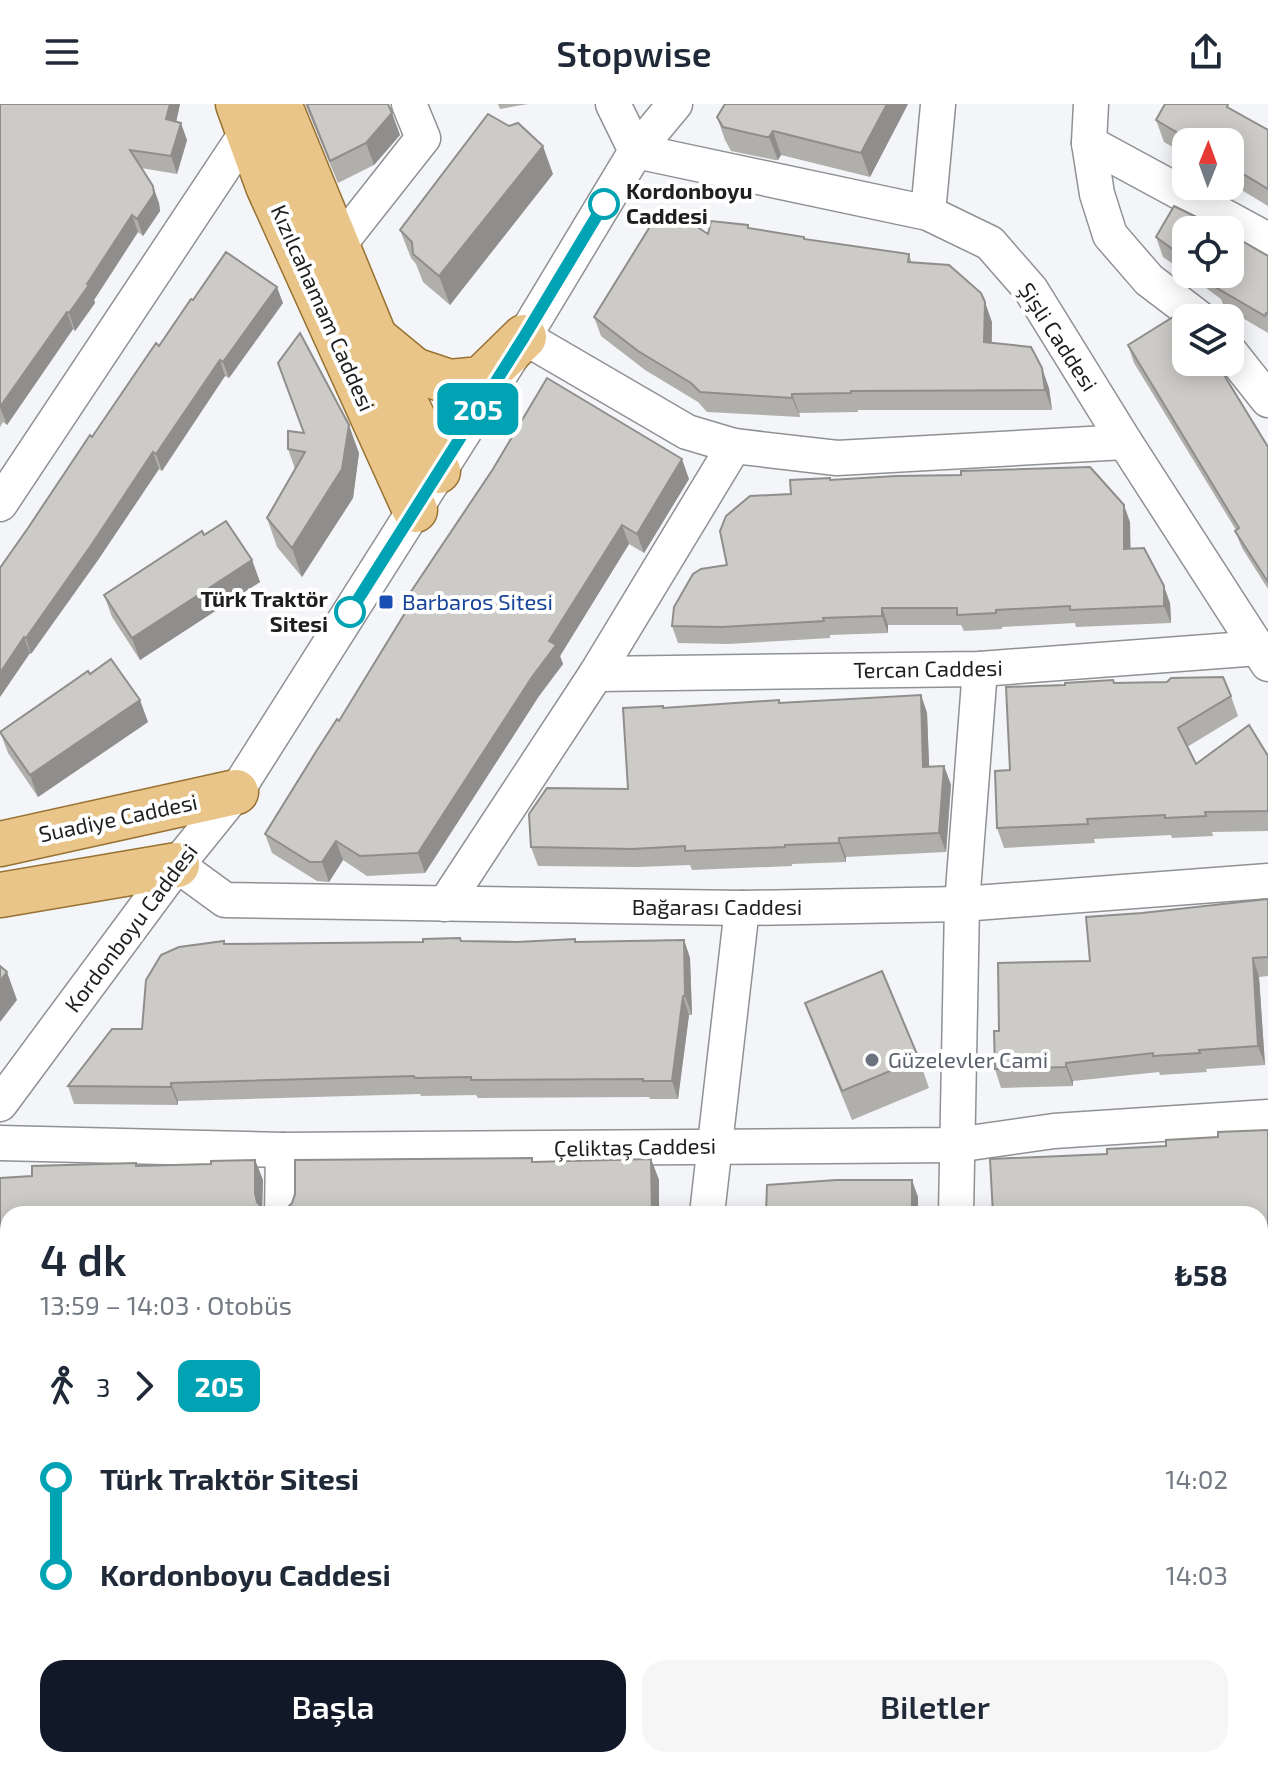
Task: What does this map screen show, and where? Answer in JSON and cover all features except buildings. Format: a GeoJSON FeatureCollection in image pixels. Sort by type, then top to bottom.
{"type":"FeatureCollection","features":[{"type":"Feature","properties":{"kind":"main road","name":"Kızılcahamam Caddesi"},"geometry":{"type":"LineString","coordinates":[[257,111],[338,246],[375,338],[438,471]]}},
{"type":"Feature","properties":{"kind":"main road","name":"Kızılcahamam Caddesi"},"geometry":{"type":"LineString","coordinates":[[257,111],[268,186],[415,510]]}},
{"type":"Feature","properties":{"kind":"main road"},"geometry":{"type":"LineString","coordinates":[[375,338],[414,370],[450,382],[481,379],[524,337]]}},
{"type":"Feature","properties":{"kind":"main road","name":"Suadiye Caddesi"},"geometry":{"type":"LineString","coordinates":[[0,844],[236,792]]}},
{"type":"Feature","properties":{"kind":"main road"},"geometry":{"type":"LineString","coordinates":[[0,895],[177,865]]}},
{"type":"Feature","properties":{"kind":"street"},"geometry":{"type":"LineString","coordinates":[[310,280],[423,138],[409,104]]}},
{"type":"Feature","properties":{"kind":"street"},"geometry":{"type":"LineString","coordinates":[[613,104],[636,151]]}},
{"type":"Feature","properties":{"kind":"street","name":"Kordonboyu Caddesi"},"geometry":{"type":"LineString","coordinates":[[0,1104],[177,865],[236,792],[524,337],[636,151],[675,104]]}},
{"type":"Feature","properties":{"kind":"street"},"geometry":{"type":"LineString","coordinates":[[1091,104],[1089,143],[1097,194],[1110,235],[1149,280],[1181,304]]}},
{"type":"Feature","properties":{"kind":"street"},"geometry":{"type":"LineString","coordinates":[[928,213],[938,105]]}},
{"type":"Feature","properties":{"kind":"street"},"geometry":{"type":"LineString","coordinates":[[0,504],[257,111]]}},
{"type":"Feature","properties":{"kind":"street"},"geometry":{"type":"LineString","coordinates":[[1089,143],[1268,240]]}},
{"type":"Feature","properties":{"kind":"street","name":"Şişli Caddesi"},"geometry":{"type":"LineString","coordinates":[[636,151],[928,213],[990,243],[1031,290],[1263,656]]}},
{"type":"Feature","properties":{"kind":"street"},"geometry":{"type":"LineString","coordinates":[[524,337],[687,432],[734,446],[837,458],[1125,442]]}},
{"type":"Feature","properties":{"kind":"street"},"geometry":{"type":"LineString","coordinates":[[1244,370],[1268,400]]}},
{"type":"Feature","properties":{"kind":"street"},"geometry":{"type":"LineString","coordinates":[[445,904],[596,674],[734,446]]}},
{"type":"Feature","properties":{"kind":"street","name":"Tercan Caddesi"},"geometry":{"type":"LineString","coordinates":[[596,674],[980,669],[1263,656]]}},
{"type":"Feature","properties":{"kind":"street"},"geometry":{"type":"LineString","coordinates":[[956,1206],[962,904],[980,669]]}},
{"type":"Feature","properties":{"kind":"street","name":"Bağarası Caddesi"},"geometry":{"type":"LineString","coordinates":[[177,865],[225,900],[445,904],[742,908],[962,904],[1268,881]]}},
{"type":"Feature","properties":{"kind":"street"},"geometry":{"type":"LineString","coordinates":[[708,1206],[742,908]]}},
{"type":"Feature","properties":{"kind":"street","name":"Çeliktaş Caddesi"},"geometry":{"type":"LineString","coordinates":[[0,1143],[283,1150],[956,1145],[1054,1131],[1268,1117]]}},
{"type":"Feature","properties":{"kind":"street"},"geometry":{"type":"LineString","coordinates":[[282,1206],[283,1150]]}},
{"type":"Feature","properties":{"kind":"bus line","name":"205"},"geometry":{"type":"LineString","coordinates":[[350,612],[604,204]]}},
{"type":"Feature","properties":{"kind":"place","name":"Kordonboyu Caddesi"},"geometry":{"type":"Point","coordinates":[604,204]}},
{"type":"Feature","properties":{"kind":"place","name":"Barbaros Sitesi"},"geometry":{"type":"Point","coordinates":[386,602]}},
{"type":"Feature","properties":{"kind":"place","name":"Türk Traktör Sitesi"},"geometry":{"type":"Point","coordinates":[350,612]}},
{"type":"Feature","properties":{"kind":"place","name":"Güzelevler Cami"},"geometry":{"type":"Point","coordinates":[872,1060]}}]}
